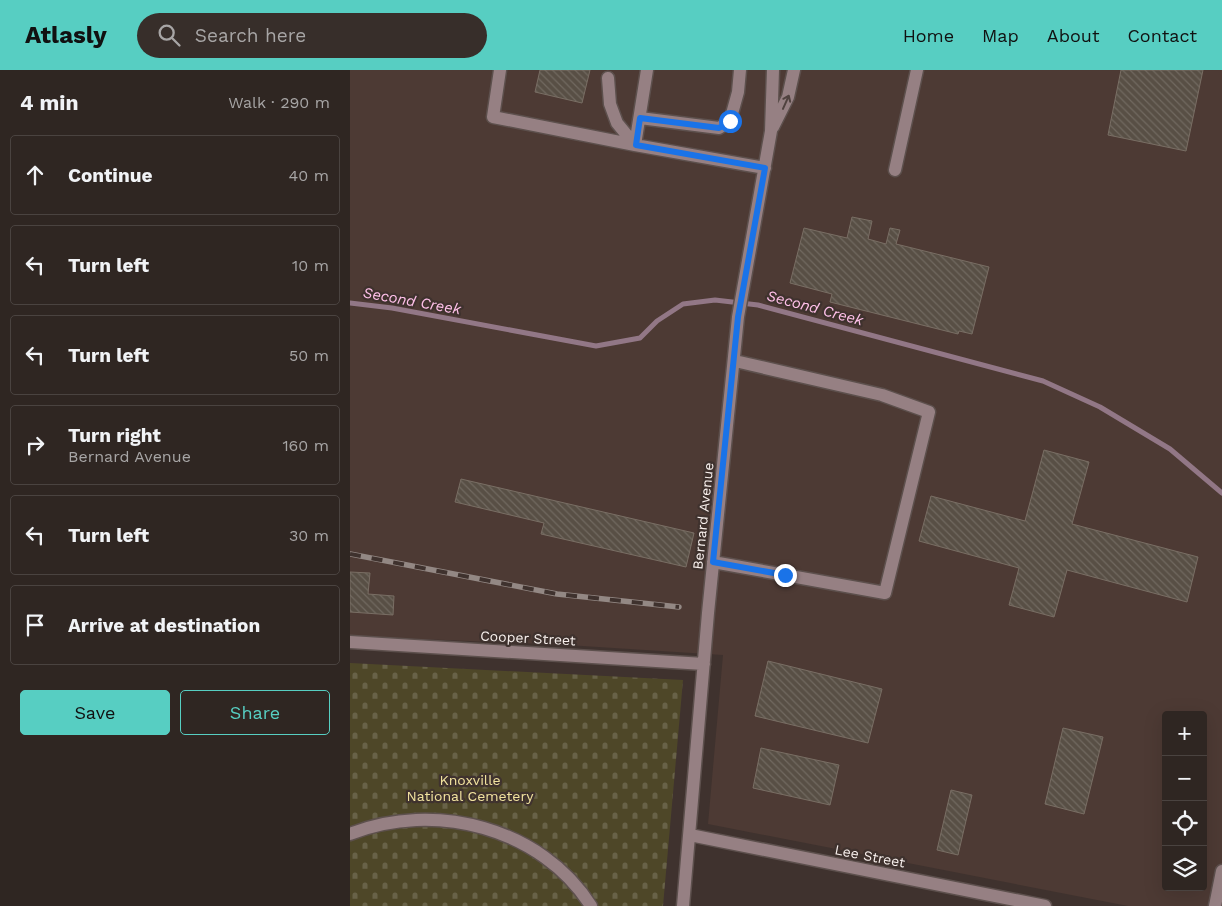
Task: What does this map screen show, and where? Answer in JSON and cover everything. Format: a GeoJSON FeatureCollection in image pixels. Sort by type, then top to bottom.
{"type":"FeatureCollection","features":[{"type":"Feature","properties":{"kind":"street"},"geometry":{"type":"LineString","coordinates":[[500,70],[493,117],[765,168]]}},
{"type":"Feature","properties":{"kind":"street"},"geometry":{"type":"LineString","coordinates":[[636,145],[647,70]]}},
{"type":"Feature","properties":{"kind":"street"},"geometry":{"type":"LineString","coordinates":[[640,118],[719,128],[730,121],[738,92],[740,70]]}},
{"type":"Feature","properties":{"kind":"street","name":"Bernard Avenue"},"geometry":{"type":"LineString","coordinates":[[683,906],[713,562],[738,317],[771,131],[773,70]]}},
{"type":"Feature","properties":{"kind":"street","name":"Bernard Avenue"},"geometry":{"type":"LineString","coordinates":[[771,131],[788,97],[794,70]]}},
{"type":"Feature","properties":{"kind":"street"},"geometry":{"type":"LineString","coordinates":[[895,170],[917,70]]}},
{"type":"Feature","properties":{"kind":"street"},"geometry":{"type":"LineString","coordinates":[[608,78],[610,104],[617,123],[636,145]]}},
{"type":"Feature","properties":{"kind":"street"},"geometry":{"type":"LineString","coordinates":[[713,562],[886,593],[929,412],[882,395],[735,361]]}},
{"type":"Feature","properties":{"kind":"street","name":"Cooper Street"},"geometry":{"type":"LineString","coordinates":[[350,642],[704,664]]}},
{"type":"Feature","properties":{"kind":"street"},"geometry":{"type":"LineString","coordinates":[[350,834],[388,822],[413,819],[438,819],[488,829],[512,838],[534,850],[573,883],[591,906]]}},
{"type":"Feature","properties":{"kind":"street","name":"Lee Street"},"geometry":{"type":"LineString","coordinates":[[690,835],[1045,906]]}},
{"type":"Feature","properties":{"kind":"street"},"geometry":{"type":"LineString","coordinates":[[1215,906],[1222,871]]}},
{"type":"Feature","properties":{"kind":"shaded area"},"geometry":{"type":"Polygon","coordinates":[[[350,70],[1222,70],[1222,906],[1128,906],[708,824],[723,655],[567,645],[350,636],[350,70]]]}},
{"type":"Feature","properties":{"kind":"green space","name":"Knoxville National Cemetery"},"geometry":{"type":"Polygon","coordinates":[[[350,663],[683,680],[663,906],[350,906],[350,663]]]}},
{"type":"Feature","properties":{"kind":"building"},"geometry":{"type":"Polygon","coordinates":[[[540,70],[590,70],[582,103],[535,92],[540,70]]]}},
{"type":"Feature","properties":{"kind":"building"},"geometry":{"type":"Polygon","coordinates":[[[1121,70],[1203,70],[1186,151],[1108,135],[1121,70]]]}},
{"type":"Feature","properties":{"kind":"building"},"geometry":{"type":"Polygon","coordinates":[[[852,217],[872,221],[868,239],[886,244],[890,228],[900,230],[896,244],[989,267],[972,334],[959,331],[958,334],[830,302],[832,294],[790,283],[804,228],[847,238],[852,217]]]}},
{"type":"Feature","properties":{"kind":"building"},"geometry":{"type":"Polygon","coordinates":[[[1044,450],[1089,462],[1072,524],[1198,557],[1187,602],[1067,570],[1054,617],[1009,605],[1019,568],[919,541],[931,496],[1025,521],[1044,450]]]}},
{"type":"Feature","properties":{"kind":"building"},"geometry":{"type":"Polygon","coordinates":[[[461,479],[694,533],[686,567],[541,534],[544,523],[455,502],[461,479]]]}},
{"type":"Feature","properties":{"kind":"building"},"geometry":{"type":"Polygon","coordinates":[[[350,572],[370,573],[368,594],[394,596],[393,615],[350,612],[350,572]]]}},
{"type":"Feature","properties":{"kind":"building"},"geometry":{"type":"Polygon","coordinates":[[[768,661],[882,689],[868,743],[755,716],[768,661]]]}},
{"type":"Feature","properties":{"kind":"building"},"geometry":{"type":"Polygon","coordinates":[[[1063,728],[1103,737],[1084,814],[1045,804],[1063,728]]]}},
{"type":"Feature","properties":{"kind":"building"},"geometry":{"type":"Polygon","coordinates":[[[761,748],[839,765],[830,805],[753,788],[761,748]]]}},
{"type":"Feature","properties":{"kind":"building"},"geometry":{"type":"Polygon","coordinates":[[[951,790],[972,795],[958,855],[937,850],[951,790]]]}},
{"type":"Feature","properties":{"kind":"waterway","name":"Second Creek"},"geometry":{"type":"LineString","coordinates":[[350,303],[392,308],[596,346],[640,338],[657,321],[683,304],[715,300],[758,305],[1043,381],[1100,407],[1170,449],[1222,493]]}},
{"type":"Feature","properties":{"kind":"railway"},"geometry":{"type":"LineString","coordinates":[[350,554],[557,594],[679,607]]}},
{"type":"Feature","properties":{"kind":"route"},"geometry":{"type":"LineString","coordinates":[[730,121],[719,128],[640,118],[636,145],[765,168],[738,317],[713,562],[785,575]]}}]}
